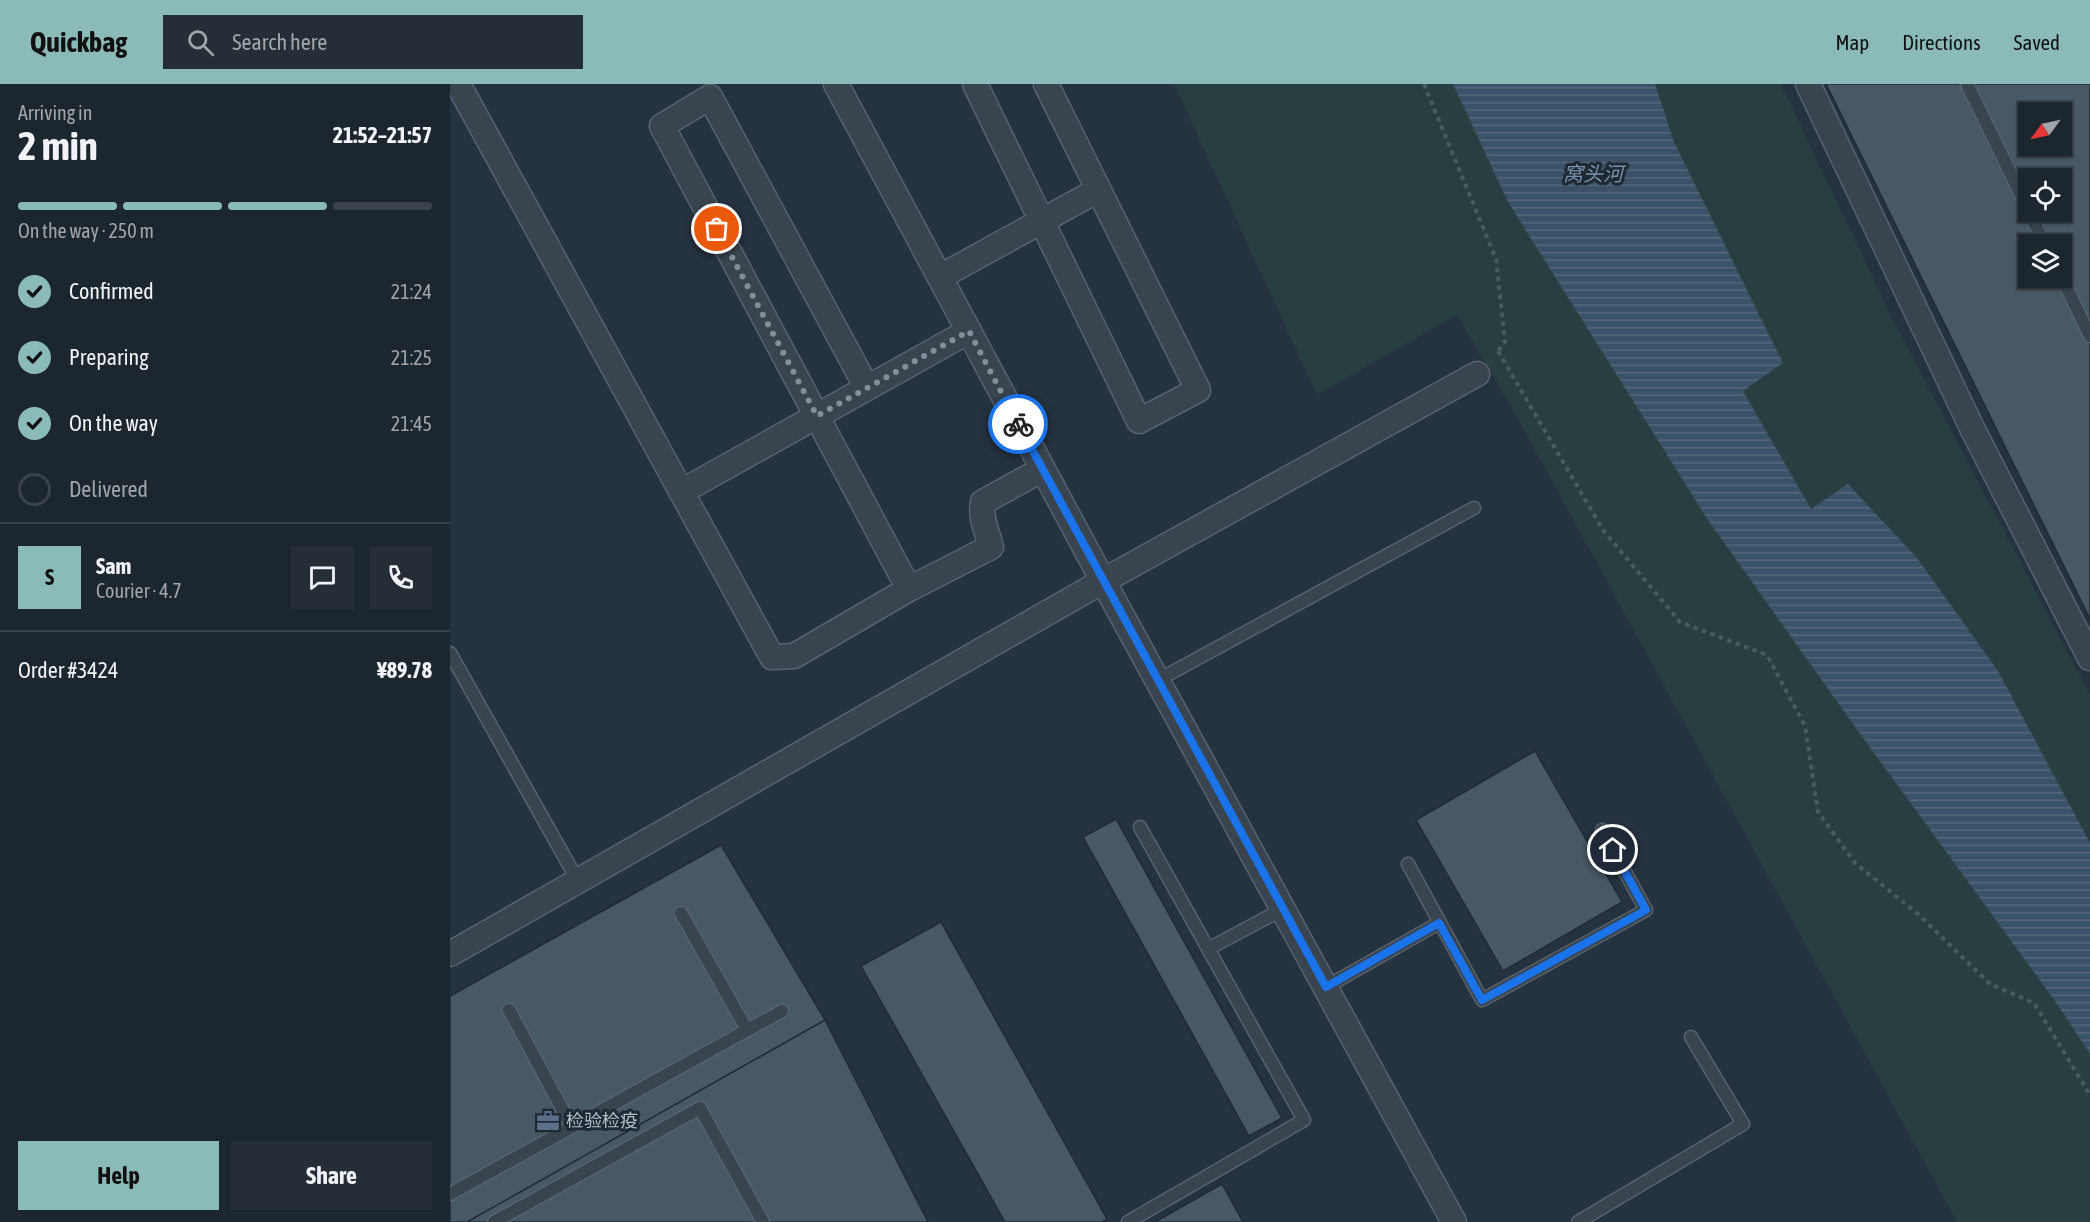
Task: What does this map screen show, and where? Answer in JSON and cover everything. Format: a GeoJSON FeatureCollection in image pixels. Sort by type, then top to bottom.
{"type":"FeatureCollection","features":[{"type":"Feature","properties":{"kind":"street"},"geometry":{"type":"LineString","coordinates":[[458,84],[772,657],[794,656],[909,589],[991,546],[981,515],[983,502],[1043,469]]}},
{"type":"Feature","properties":{"kind":"street"},"geometry":{"type":"LineString","coordinates":[[836,84],[1103,581],[1454,1222]]}},
{"type":"Feature","properties":{"kind":"street"},"geometry":{"type":"LineString","coordinates":[[975,84],[1139,421],[1198,390],[1046,84]]}},
{"type":"Feature","properties":{"kind":"street"},"geometry":{"type":"LineString","coordinates":[[1808,84],[1967,417],[2090,658]]}},
{"type":"Feature","properties":{"kind":"street"},"geometry":{"type":"LineString","coordinates":[[867,388],[710,97],[662,126],[909,589]]}},
{"type":"Feature","properties":{"kind":"street"},"geometry":{"type":"LineString","coordinates":[[940,277],[1098,190]]}},
{"type":"Feature","properties":{"kind":"street"},"geometry":{"type":"LineString","coordinates":[[681,492],[969,331]]}},
{"type":"Feature","properties":{"kind":"street"},"geometry":{"type":"LineString","coordinates":[[450,954],[1103,581],[1477,375]]}},
{"type":"Feature","properties":{"kind":"lane"},"geometry":{"type":"LineString","coordinates":[[1967,84],[2018,188]]}},
{"type":"Feature","properties":{"kind":"lane"},"geometry":{"type":"LineString","coordinates":[[2067,288],[2090,336]]}},
{"type":"Feature","properties":{"kind":"lane"},"geometry":{"type":"LineString","coordinates":[[1158,680],[1474,508]]}},
{"type":"Feature","properties":{"kind":"lane"},"geometry":{"type":"LineString","coordinates":[[450,653],[578,881]]}},
{"type":"Feature","properties":{"kind":"lane"},"geometry":{"type":"LineString","coordinates":[[1128,1222],[1304,1120],[1140,827]]}},
{"type":"Feature","properties":{"kind":"lane"},"geometry":{"type":"LineString","coordinates":[[1408,864],[1482,1000],[1646,910],[1602,830]]}},
{"type":"Feature","properties":{"kind":"lane"},"geometry":{"type":"LineString","coordinates":[[1208,949],[1283,909]]}},
{"type":"Feature","properties":{"kind":"lane"},"geometry":{"type":"LineString","coordinates":[[681,913],[747,1030]]}},
{"type":"Feature","properties":{"kind":"lane"},"geometry":{"type":"LineString","coordinates":[[1326,987],[1439,923]]}},
{"type":"Feature","properties":{"kind":"lane"},"geometry":{"type":"LineString","coordinates":[[508,1010],[572,1127]]}},
{"type":"Feature","properties":{"kind":"lane"},"geometry":{"type":"LineString","coordinates":[[452,1189],[572,1127],[782,1011]]}},
{"type":"Feature","properties":{"kind":"lane"},"geometry":{"type":"LineString","coordinates":[[1578,1222],[1743,1124],[1690,1037]]}},
{"type":"Feature","properties":{"kind":"lane"},"geometry":{"type":"LineString","coordinates":[[494,1222],[700,1108],[764,1222]]}},
{"type":"Feature","properties":{"kind":"path"},"geometry":{"type":"LineString","coordinates":[[1424,84],[1497,259],[1505,342],[1477,375]]}},
{"type":"Feature","properties":{"kind":"path"},"geometry":{"type":"LineString","coordinates":[[1498,351],[1603,530],[1680,622],[1767,655],[1805,726],[1818,812],[1855,863],[1918,914],[1990,984],[2034,1003],[2090,1095]]}},
{"type":"Feature","properties":{"kind":"green space"},"geometry":{"type":"Polygon","coordinates":[[[1174,84],[1781,84],[1891,316],[2090,695],[2090,1222],[1957,1222],[1522,426],[1457,315],[1317,395],[1174,84]]]}},
{"type":"Feature","properties":{"kind":"water","name":"窝头河"},"geometry":{"type":"Polygon","coordinates":[[[1453,84],[1655,84],[1674,142],[1783,363],[1743,391],[1811,509],[1848,484],[1917,558],[1998,671],[2090,843],[2090,1054],[2055,1001],[1708,520],[1508,202],[1453,84]]]}},
{"type":"Feature","properties":{"kind":"building"},"geometry":{"type":"Polygon","coordinates":[[[1826,84],[2090,84],[2090,619],[1826,84]]]}},
{"type":"Feature","properties":{"kind":"building"},"geometry":{"type":"Polygon","coordinates":[[[1535,751],[1622,902],[1503,971],[1416,820],[1535,751]]]}},
{"type":"Feature","properties":{"kind":"building"},"geometry":{"type":"Polygon","coordinates":[[[1116,819],[1282,1118],[1249,1136],[1083,837],[1116,819]]]}},
{"type":"Feature","properties":{"kind":"building","name":"检验检疫"},"geometry":{"type":"Polygon","coordinates":[[[721,845],[825,1020],[467,1222],[450,1222],[450,996],[721,845]]]}},
{"type":"Feature","properties":{"kind":"building"},"geometry":{"type":"Polygon","coordinates":[[[941,922],[1107,1219],[1102,1222],[1005,1222],[861,966],[941,922]]]}},
{"type":"Feature","properties":{"kind":"building"},"geometry":{"type":"Polygon","coordinates":[[[825,1020],[928,1222],[467,1222],[825,1020]]]}},
{"type":"Feature","properties":{"kind":"building"},"geometry":{"type":"Polygon","coordinates":[[[1222,1184],[1243,1222],[1155,1222],[1222,1184]]]}},
{"type":"Feature","properties":{"kind":"way so far"},"geometry":{"type":"LineString","coordinates":[[717,229],[817,416],[969,331],[1018,424]]}},
{"type":"Feature","properties":{"kind":"place","name":"检验检疫"},"geometry":{"type":"Point","coordinates":[548,1121]}},
{"type":"Feature","properties":{"kind":"route"},"geometry":{"type":"LineString","coordinates":[[1018,424],[1326,987],[1439,923],[1482,1000],[1646,910],[1613,850]]}}]}
